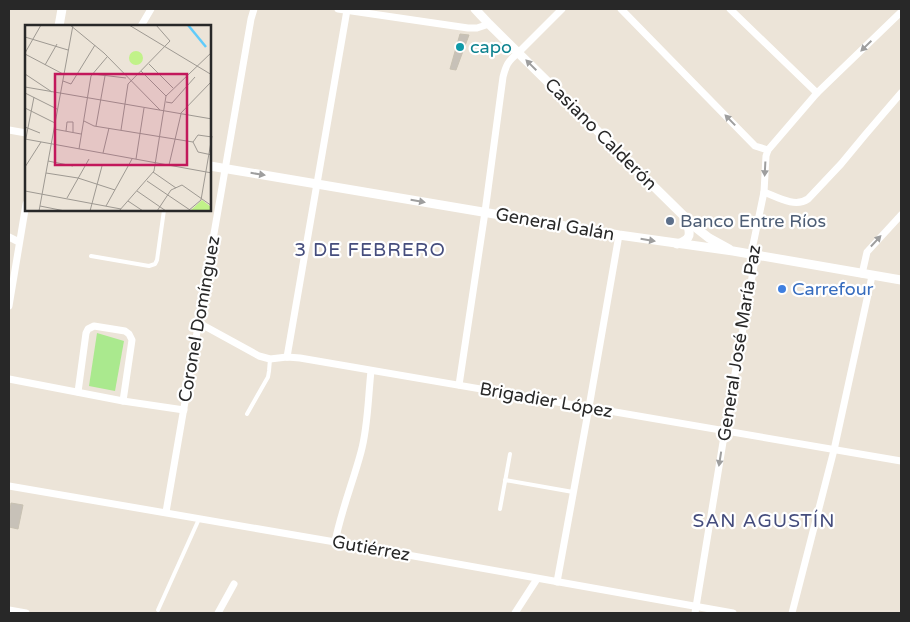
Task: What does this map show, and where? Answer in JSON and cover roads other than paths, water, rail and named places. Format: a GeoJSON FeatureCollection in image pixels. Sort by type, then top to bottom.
{"type":"FeatureCollection","features":[{"type":"Feature","properties":{"kind":"street"},"geometry":{"type":"LineString","coordinates":[[59,25],[62,9]]}},
{"type":"Feature","properties":{"kind":"street"},"geometry":{"type":"LineString","coordinates":[[142,25],[152,9]]}},
{"type":"Feature","properties":{"kind":"street","name":"Coronel Domínguez"},"geometry":{"type":"LineString","coordinates":[[166,512],[254,9]]}},
{"type":"Feature","properties":{"kind":"street"},"geometry":{"type":"LineString","coordinates":[[338,9],[468,28],[477,28],[489,24]]}},
{"type":"Feature","properties":{"kind":"street","name":"Casiano Calderón"},"geometry":{"type":"LineString","coordinates":[[475,9],[685,217],[709,238],[734,252]]}},
{"type":"Feature","properties":{"kind":"street"},"geometry":{"type":"LineString","coordinates":[[459,385],[503,77],[510,59],[562,9]]}},
{"type":"Feature","properties":{"kind":"street"},"geometry":{"type":"LineString","coordinates":[[621,9],[755,146],[768,150],[817,93],[901,12]]}},
{"type":"Feature","properties":{"kind":"street"},"geometry":{"type":"LineString","coordinates":[[730,9],[817,93]]}},
{"type":"Feature","properties":{"kind":"street"},"geometry":{"type":"LineString","coordinates":[[287,357],[347,10]]}},
{"type":"Feature","properties":{"kind":"street"},"geometry":{"type":"LineString","coordinates":[[764,192],[790,202],[797,203],[808,200],[901,93]]}},
{"type":"Feature","properties":{"kind":"street"},"geometry":{"type":"LineString","coordinates":[[9,130],[25,133]]}},
{"type":"Feature","properties":{"kind":"street","name":"General José María Paz"},"geometry":{"type":"LineString","coordinates":[[695,610],[754,266],[753,246],[764,192],[768,150]]}},
{"type":"Feature","properties":{"kind":"street","name":"General Galán"},"geometry":{"type":"LineString","coordinates":[[211,166],[901,280]]}},
{"type":"Feature","properties":{"kind":"street"},"geometry":{"type":"LineString","coordinates":[[9,306],[25,210]]}},
{"type":"Feature","properties":{"kind":"street"},"geometry":{"type":"LineString","coordinates":[[862,274],[867,252],[901,215]]}},
{"type":"Feature","properties":{"kind":"street"},"geometry":{"type":"LineString","coordinates":[[676,244],[688,239],[690,235],[685,217]]}},
{"type":"Feature","properties":{"kind":"street"},"geometry":{"type":"LineString","coordinates":[[557,582],[619,235]]}},
{"type":"Feature","properties":{"kind":"street"},"geometry":{"type":"LineString","coordinates":[[9,237],[20,242]]}},
{"type":"Feature","properties":{"kind":"street"},"geometry":{"type":"LineString","coordinates":[[792,613],[834,450],[872,276]]}},
{"type":"Feature","properties":{"kind":"street","name":"Brigadier López"},"geometry":{"type":"LineString","coordinates":[[199,322],[259,356],[270,359],[300,358],[901,461]]}},
{"type":"Feature","properties":{"kind":"street"},"geometry":{"type":"LineString","coordinates":[[78,392],[88,328],[94,326],[125,330],[130,334],[132,340],[123,401]]}},
{"type":"Feature","properties":{"kind":"street"},"geometry":{"type":"LineString","coordinates":[[334,542],[364,440],[371,371]]}},
{"type":"Feature","properties":{"kind":"street"},"geometry":{"type":"LineString","coordinates":[[9,379],[123,401],[184,410]]}},
{"type":"Feature","properties":{"kind":"street","name":"Gutiérrez"},"geometry":{"type":"LineString","coordinates":[[9,486],[557,582],[695,610],[733,613]]}},
{"type":"Feature","properties":{"kind":"street"},"geometry":{"type":"LineString","coordinates":[[515,613],[537,579]]}},
{"type":"Feature","properties":{"kind":"street"},"geometry":{"type":"LineString","coordinates":[[218,613],[234,584]]}},
{"type":"Feature","properties":{"kind":"street"},"geometry":{"type":"LineString","coordinates":[[9,610],[26,613]]}},
{"type":"Feature","properties":{"kind":"lane"},"geometry":{"type":"LineString","coordinates":[[91,256],[149,266],[155,264],[164,211]]}},
{"type":"Feature","properties":{"kind":"lane"},"geometry":{"type":"LineString","coordinates":[[247,414],[268,376],[270,359]]}},
{"type":"Feature","properties":{"kind":"lane"},"geometry":{"type":"LineString","coordinates":[[500,509],[510,454]]}},
{"type":"Feature","properties":{"kind":"lane"},"geometry":{"type":"LineString","coordinates":[[505,480],[573,492]]}},
{"type":"Feature","properties":{"kind":"lane"},"geometry":{"type":"LineString","coordinates":[[158,610],[199,518]]}},
{"type":"Feature","properties":{"kind":"place","name":"capo"},"geometry":{"type":"Point","coordinates":[460,47]}},
{"type":"Feature","properties":{"kind":"place","name":"Banco Entre Ríos"},"geometry":{"type":"Point","coordinates":[670,221]}},
{"type":"Feature","properties":{"kind":"place","name":"Carrefour"},"geometry":{"type":"Point","coordinates":[782,289]}},
{"type":"Feature","properties":{"kind":"district","name":"3 DE FEBRERO"},"geometry":{"type":"Point","coordinates":[370,249]}},
{"type":"Feature","properties":{"kind":"district","name":"SAN AGUSTÍN"},"geometry":{"type":"Point","coordinates":[764,520]}}]}
